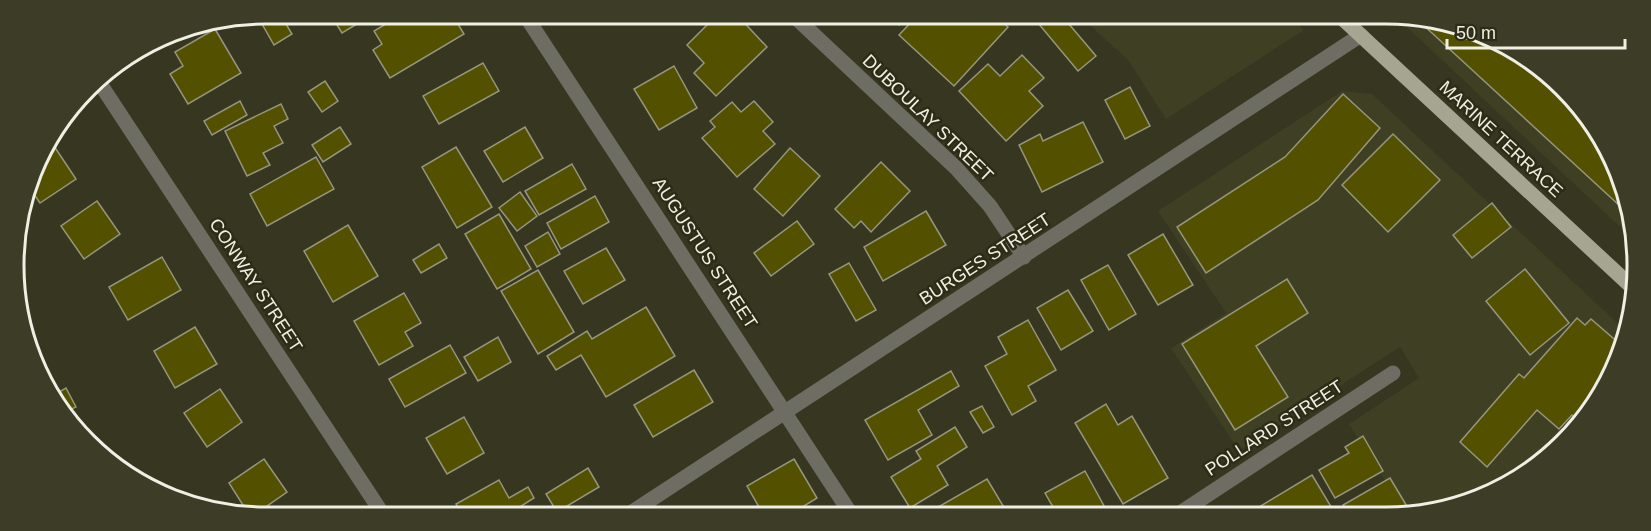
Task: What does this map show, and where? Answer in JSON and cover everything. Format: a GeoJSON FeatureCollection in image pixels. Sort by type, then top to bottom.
{"type":"FeatureCollection","features":[{"type":"Feature","properties":{"kind":"main road","name":"MARINE TERRACE"},"geometry":{"type":"LineString","coordinates":[[1349,24],[1626,281]]}},
{"type":"Feature","properties":{"kind":"street","name":"AUGUSTUS STREET"},"geometry":{"type":"LineString","coordinates":[[531,24],[847,507]]}},
{"type":"Feature","properties":{"kind":"street","name":"DUBOULAY STREET"},"geometry":{"type":"LineString","coordinates":[[803,24],[956,168],[990,206],[1023,257]]}},
{"type":"Feature","properties":{"kind":"street","name":"BURGES STREET"},"geometry":{"type":"LineString","coordinates":[[638,507],[1361,35]]}},
{"type":"Feature","properties":{"kind":"street","name":"CONWAY STREET"},"geometry":{"type":"LineString","coordinates":[[102,88],[378,507]]}},
{"type":"Feature","properties":{"kind":"street","name":"POLLARD STREET"},"geometry":{"type":"LineString","coordinates":[[1189,507],[1393,373]]}},
{"type":"Feature","properties":{"kind":"shaded area"},"geometry":{"type":"Polygon","coordinates":[[[1089,24],[1298,24],[1304,30],[1166,119],[1128,60],[1089,24]]]}},
{"type":"Feature","properties":{"kind":"shaded area"},"geometry":{"type":"Polygon","coordinates":[[[1405,25],[1448,32],[1478,42],[1506,56],[1545,84],[1577,118],[1595,145],[1609,173],[1619,203],[1624,231],[1405,25]]]}},
{"type":"Feature","properties":{"kind":"shaded area"},"geometry":{"type":"Polygon","coordinates":[[[1342,91],[1372,94],[1620,325],[1619,328],[1609,358],[1586,400],[1567,425],[1533,457],[1506,475],[1478,489],[1448,499],[1401,506],[1349,424],[1419,378],[1400,347],[1239,451],[1171,348],[1226,313],[1158,211],[1342,91]]]}},
{"type":"Feature","properties":{"kind":"building"},"geometry":{"type":"Polygon","coordinates":[[[262,24],[286,24],[292,34],[274,45],[262,24]]]}},
{"type":"Feature","properties":{"kind":"building"},"geometry":{"type":"Polygon","coordinates":[[[336,24],[357,24],[342,33],[336,24]]]}},
{"type":"Feature","properties":{"kind":"building"},"geometry":{"type":"Polygon","coordinates":[[[386,24],[458,24],[464,34],[390,78],[373,50],[382,44],[374,31],[386,24]]]}},
{"type":"Feature","properties":{"kind":"building"},"geometry":{"type":"Polygon","coordinates":[[[708,24],[745,24],[767,47],[716,96],[694,73],[704,63],[687,45],[708,24]]]}},
{"type":"Feature","properties":{"kind":"building"},"geometry":{"type":"Polygon","coordinates":[[[909,24],[1005,24],[1008,27],[954,86],[899,35],[909,24]]]}},
{"type":"Feature","properties":{"kind":"building"},"geometry":{"type":"Polygon","coordinates":[[[1039,24],[1069,24],[1096,56],[1078,71],[1039,24]]]}},
{"type":"Feature","properties":{"kind":"building"},"geometry":{"type":"Polygon","coordinates":[[[1426,28],[1478,42],[1506,56],[1545,84],[1577,118],[1595,145],[1609,173],[1620,206],[1426,28]]]}},
{"type":"Feature","properties":{"kind":"building"},"geometry":{"type":"Polygon","coordinates":[[[215,30],[241,73],[188,104],[170,74],[183,66],[175,52],[215,30]]]}},
{"type":"Feature","properties":{"kind":"building"},"geometry":{"type":"Polygon","coordinates":[[[1022,55],[1044,78],[1029,91],[1043,106],[1006,141],[959,91],[988,64],[1000,76],[1022,55]]]}},
{"type":"Feature","properties":{"kind":"building"},"geometry":{"type":"Polygon","coordinates":[[[483,63],[499,91],[439,124],[423,96],[483,63]]]}},
{"type":"Feature","properties":{"kind":"building"},"geometry":{"type":"Polygon","coordinates":[[[674,66],[697,108],[659,130],[634,89],[674,66]]]}},
{"type":"Feature","properties":{"kind":"building"},"geometry":{"type":"Polygon","coordinates":[[[325,81],[338,101],[322,112],[308,92],[325,81]]]}},
{"type":"Feature","properties":{"kind":"building"},"geometry":{"type":"Polygon","coordinates":[[[1130,87],[1150,126],[1125,139],[1105,100],[1130,87]]]}},
{"type":"Feature","properties":{"kind":"building"},"geometry":{"type":"Polygon","coordinates":[[[1343,94],[1380,128],[1318,200],[1206,273],[1177,227],[1285,157],[1343,94]]]}},
{"type":"Feature","properties":{"kind":"building"},"geometry":{"type":"Polygon","coordinates":[[[240,101],[247,115],[212,135],[204,121],[240,101]]]}},
{"type":"Feature","properties":{"kind":"building"},"geometry":{"type":"Polygon","coordinates":[[[754,101],[773,122],[763,131],[775,144],[737,177],[702,138],[715,127],[710,121],[732,102],[741,112],[754,101]]]}},
{"type":"Feature","properties":{"kind":"building"},"geometry":{"type":"Polygon","coordinates":[[[281,104],[288,119],[274,126],[283,143],[263,153],[270,165],[247,176],[225,131],[281,104]]]}},
{"type":"Feature","properties":{"kind":"building"},"geometry":{"type":"Polygon","coordinates":[[[1083,122],[1103,162],[1042,192],[1019,145],[1040,134],[1043,141],[1083,122]]]}},
{"type":"Feature","properties":{"kind":"building"},"geometry":{"type":"Polygon","coordinates":[[[340,127],[351,144],[323,162],[312,145],[340,127]]]}},
{"type":"Feature","properties":{"kind":"building"},"geometry":{"type":"Polygon","coordinates":[[[525,127],[543,158],[503,182],[484,151],[525,127]]]}},
{"type":"Feature","properties":{"kind":"building"},"geometry":{"type":"Polygon","coordinates":[[[1393,134],[1440,180],[1388,232],[1342,185],[1393,134]]]}},
{"type":"Feature","properties":{"kind":"building"},"geometry":{"type":"Polygon","coordinates":[[[55,147],[76,179],[40,203],[35,195],[42,173],[55,147]]]}},
{"type":"Feature","properties":{"kind":"building"},"geometry":{"type":"Polygon","coordinates":[[[456,147],[492,207],[457,228],[422,167],[456,147]]]}},
{"type":"Feature","properties":{"kind":"building"},"geometry":{"type":"Polygon","coordinates":[[[790,148],[820,176],[783,216],[754,189],[790,148]]]}},
{"type":"Feature","properties":{"kind":"building"},"geometry":{"type":"Polygon","coordinates":[[[316,157],[334,189],[267,226],[250,194],[316,157]]]}},
{"type":"Feature","properties":{"kind":"building"},"geometry":{"type":"Polygon","coordinates":[[[881,162],[910,191],[871,232],[861,221],[854,228],[835,209],[881,162]]]}},
{"type":"Feature","properties":{"kind":"building"},"geometry":{"type":"Polygon","coordinates":[[[572,164],[586,189],[539,215],[525,191],[572,164]]]}},
{"type":"Feature","properties":{"kind":"building"},"geometry":{"type":"Polygon","coordinates":[[[520,192],[537,216],[517,231],[499,208],[520,192]]]}},
{"type":"Feature","properties":{"kind":"building"},"geometry":{"type":"Polygon","coordinates":[[[595,196],[609,222],[561,249],[547,223],[595,196]]]}},
{"type":"Feature","properties":{"kind":"building"},"geometry":{"type":"Polygon","coordinates":[[[97,201],[120,234],[84,259],[61,226],[97,201]]]}},
{"type":"Feature","properties":{"kind":"building"},"geometry":{"type":"Polygon","coordinates":[[[1492,203],[1511,227],[1472,258],[1453,235],[1492,203]]]}},
{"type":"Feature","properties":{"kind":"building"},"geometry":{"type":"Polygon","coordinates":[[[926,211],[946,245],[883,281],[864,247],[926,211]]]}},
{"type":"Feature","properties":{"kind":"building"},"geometry":{"type":"Polygon","coordinates":[[[499,214],[531,269],[497,289],[465,234],[499,214]]]}},
{"type":"Feature","properties":{"kind":"building"},"geometry":{"type":"Polygon","coordinates":[[[797,221],[814,244],[771,276],[754,253],[797,221]]]}},
{"type":"Feature","properties":{"kind":"building"},"geometry":{"type":"Polygon","coordinates":[[[348,225],[378,276],[333,302],[304,251],[348,225]]]}},
{"type":"Feature","properties":{"kind":"building"},"geometry":{"type":"Polygon","coordinates":[[[548,232],[560,254],[537,267],[525,246],[548,232]]]}},
{"type":"Feature","properties":{"kind":"building"},"geometry":{"type":"Polygon","coordinates":[[[1163,234],[1193,285],[1158,305],[1128,255],[1163,234]]]}},
{"type":"Feature","properties":{"kind":"building"},"geometry":{"type":"Polygon","coordinates":[[[439,244],[447,258],[421,273],[413,260],[439,244]]]}},
{"type":"Feature","properties":{"kind":"building"},"geometry":{"type":"Polygon","coordinates":[[[606,248],[625,280],[583,304],[564,271],[606,248]]]}},
{"type":"Feature","properties":{"kind":"building"},"geometry":{"type":"Polygon","coordinates":[[[162,257],[181,290],[128,320],[109,287],[162,257]]]}},
{"type":"Feature","properties":{"kind":"building"},"geometry":{"type":"Polygon","coordinates":[[[849,263],[876,310],[856,321],[829,274],[849,263]]]}},
{"type":"Feature","properties":{"kind":"building"},"geometry":{"type":"Polygon","coordinates":[[[1108,265],[1136,314],[1109,330],[1081,280],[1108,265]]]}},
{"type":"Feature","properties":{"kind":"building"},"geometry":{"type":"Polygon","coordinates":[[[1525,269],[1569,323],[1530,355],[1486,301],[1525,269]]]}},
{"type":"Feature","properties":{"kind":"building"},"geometry":{"type":"Polygon","coordinates":[[[538,270],[574,332],[538,354],[501,291],[538,270]]]}},
{"type":"Feature","properties":{"kind":"building"},"geometry":{"type":"Polygon","coordinates":[[[1287,279],[1308,313],[1256,346],[1288,397],[1235,430],[1182,344],[1287,279]]]}},
{"type":"Feature","properties":{"kind":"building"},"geometry":{"type":"Polygon","coordinates":[[[1068,290],[1093,331],[1061,350],[1037,308],[1068,290]]]}},
{"type":"Feature","properties":{"kind":"building"},"geometry":{"type":"Polygon","coordinates":[[[404,293],[421,323],[405,332],[413,346],[379,365],[354,321],[404,293]]]}},
{"type":"Feature","properties":{"kind":"building"},"geometry":{"type":"Polygon","coordinates":[[[646,307],[675,356],[606,397],[581,355],[556,370],[547,356],[587,331],[592,339],[646,307]]]}},
{"type":"Feature","properties":{"kind":"building"},"geometry":{"type":"Polygon","coordinates":[[[1577,318],[1585,325],[1591,319],[1615,340],[1595,386],[1574,417],[1572,415],[1559,429],[1537,410],[1487,467],[1460,442],[1519,374],[1524,378],[1577,318]]]}},
{"type":"Feature","properties":{"kind":"building"},"geometry":{"type":"Polygon","coordinates":[[[1028,320],[1056,370],[1028,386],[1036,401],[1012,415],[985,366],[1007,354],[998,337],[1028,320]]]}},
{"type":"Feature","properties":{"kind":"building"},"geometry":{"type":"Polygon","coordinates":[[[195,327],[217,364],[175,388],[154,351],[195,327]]]}},
{"type":"Feature","properties":{"kind":"building"},"geometry":{"type":"Polygon","coordinates":[[[498,337],[511,362],[478,381],[464,357],[498,337]]]}},
{"type":"Feature","properties":{"kind":"building"},"geometry":{"type":"Polygon","coordinates":[[[450,345],[466,373],[405,407],[389,379],[450,345]]]}},
{"type":"Feature","properties":{"kind":"building"},"geometry":{"type":"Polygon","coordinates":[[[694,370],[713,402],[653,437],[634,405],[694,370]]]}},
{"type":"Feature","properties":{"kind":"building"},"geometry":{"type":"Polygon","coordinates":[[[951,371],[959,386],[918,410],[932,435],[888,460],[865,420],[951,371]]]}},
{"type":"Feature","properties":{"kind":"building"},"geometry":{"type":"Polygon","coordinates":[[[66,388],[76,407],[71,409],[60,392],[66,388]]]}},
{"type":"Feature","properties":{"kind":"building"},"geometry":{"type":"Polygon","coordinates":[[[220,389],[242,422],[207,447],[184,413],[220,389]]]}},
{"type":"Feature","properties":{"kind":"building"},"geometry":{"type":"Polygon","coordinates":[[[1106,404],[1118,425],[1132,416],[1168,478],[1123,504],[1075,423],[1106,404]]]}},
{"type":"Feature","properties":{"kind":"building"},"geometry":{"type":"Polygon","coordinates":[[[982,406],[994,427],[983,433],[970,412],[982,406]]]}},
{"type":"Feature","properties":{"kind":"building"},"geometry":{"type":"Polygon","coordinates":[[[464,417],[484,453],[447,474],[426,438],[464,417]]]}},
{"type":"Feature","properties":{"kind":"building"},"geometry":{"type":"Polygon","coordinates":[[[955,427],[967,447],[937,466],[948,485],[909,507],[891,477],[921,459],[916,451],[955,427]]]}},
{"type":"Feature","properties":{"kind":"building"},"geometry":{"type":"Polygon","coordinates":[[[1363,436],[1383,471],[1335,498],[1319,470],[1349,453],[1345,447],[1363,436]]]}},
{"type":"Feature","properties":{"kind":"building"},"geometry":{"type":"Polygon","coordinates":[[[264,459],[287,492],[266,507],[243,506],[229,483],[264,459]]]}},
{"type":"Feature","properties":{"kind":"building"},"geometry":{"type":"Polygon","coordinates":[[[794,459],[817,498],[802,507],[759,507],[747,486],[794,459]]]}},
{"type":"Feature","properties":{"kind":"building"},"geometry":{"type":"Polygon","coordinates":[[[588,468],[599,487],[565,507],[554,507],[546,494],[588,468]]]}},
{"type":"Feature","properties":{"kind":"building"},"geometry":{"type":"Polygon","coordinates":[[[1085,471],[1105,507],[1053,507],[1045,493],[1085,471]]]}},
{"type":"Feature","properties":{"kind":"building"},"geometry":{"type":"Polygon","coordinates":[[[1312,475],[1331,507],[1259,507],[1312,475]]]}},
{"type":"Feature","properties":{"kind":"building"},"geometry":{"type":"Polygon","coordinates":[[[1390,478],[1407,506],[1344,507],[1343,505],[1390,478]]]}},
{"type":"Feature","properties":{"kind":"building"},"geometry":{"type":"Polygon","coordinates":[[[987,479],[1004,507],[938,507],[987,479]]]}},
{"type":"Feature","properties":{"kind":"building"},"geometry":{"type":"Polygon","coordinates":[[[499,480],[509,498],[528,487],[534,498],[520,507],[458,507],[456,504],[499,480]]]}}]}
